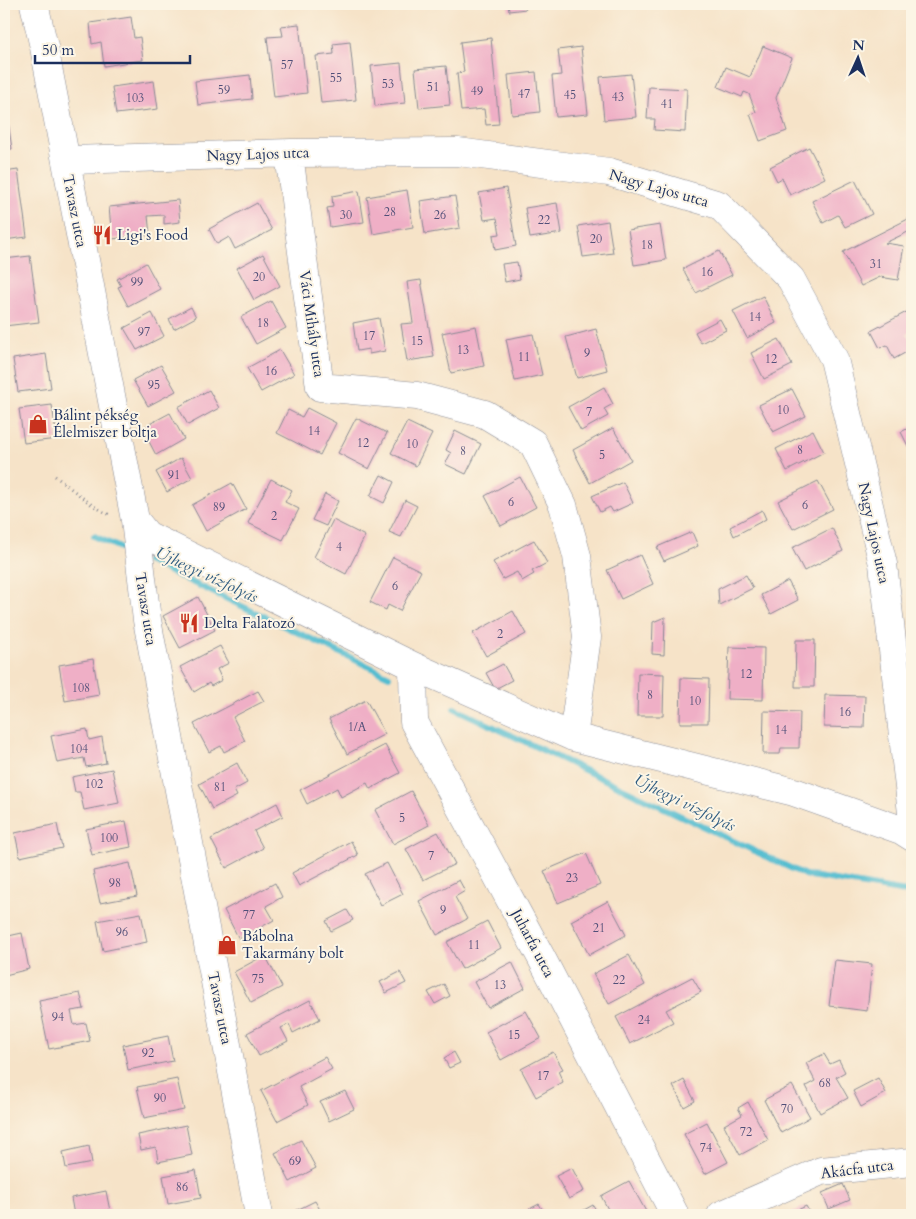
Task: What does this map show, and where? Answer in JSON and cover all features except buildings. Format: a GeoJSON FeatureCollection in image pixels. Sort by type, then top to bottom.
{"type":"FeatureCollection","features":[{"type":"Feature","properties":{"kind":"street","name":"Tavasz utca"},"geometry":{"type":"LineString","coordinates":[[34,4],[44,47],[137,533],[148,630],[259,1215]]}},
{"type":"Feature","properties":{"kind":"street","name":"Nagy Lajos utca"},"geometry":{"type":"LineString","coordinates":[[67,166],[72,160],[291,153],[458,152],[609,172],[719,205],[791,279],[834,359],[883,564],[912,813]]}},
{"type":"Feature","properties":{"kind":"street","name":"Váci Mihály utca"},"geometry":{"type":"LineString","coordinates":[[291,153],[290,162],[320,387],[417,396],[485,414],[533,442],[563,505],[577,556],[587,637],[573,737]]}},
{"type":"Feature","properties":{"kind":"street"},"geometry":{"type":"LineString","coordinates":[[137,533],[147,535],[413,666],[573,737],[794,792],[902,830],[912,836]]}},
{"type":"Feature","properties":{"kind":"street","name":"Juharfa utca"},"geometry":{"type":"LineString","coordinates":[[413,666],[414,722],[536,948],[675,1215]]}},
{"type":"Feature","properties":{"kind":"street","name":"Akácfa utca"},"geometry":{"type":"LineString","coordinates":[[721,1215],[821,1171],[912,1162]]}},
{"type":"Feature","properties":{"kind":"path"},"geometry":{"type":"LineString","coordinates":[[55,476],[92,505],[137,533]]}},
{"type":"Feature","properties":{"kind":"waterway","name":"Újhegyi vízfolyás"},"geometry":{"type":"LineString","coordinates":[[94,536],[131,553]]}},
{"type":"Feature","properties":{"kind":"waterway","name":"Újhegyi vízfolyás"},"geometry":{"type":"LineString","coordinates":[[147,561],[389,676]]}},
{"type":"Feature","properties":{"kind":"waterway","name":"Újhegyi vízfolyás"},"geometry":{"type":"LineString","coordinates":[[454,708],[805,875],[912,893]]}},
{"type":"Feature","properties":{"kind":"place","name":"Ligi's Food"},"geometry":{"type":"Point","coordinates":[102,235]}},
{"type":"Feature","properties":{"kind":"place","name":"Bálint pékség Élelmiszer boltja"},"geometry":{"type":"Point","coordinates":[38,424]}},
{"type":"Feature","properties":{"kind":"place","name":"Delta Falatozó"},"geometry":{"type":"Point","coordinates":[189,623]}},
{"type":"Feature","properties":{"kind":"place","name":"Bábolna Takarmány bolt"},"geometry":{"type":"Point","coordinates":[227,945]}}]}
